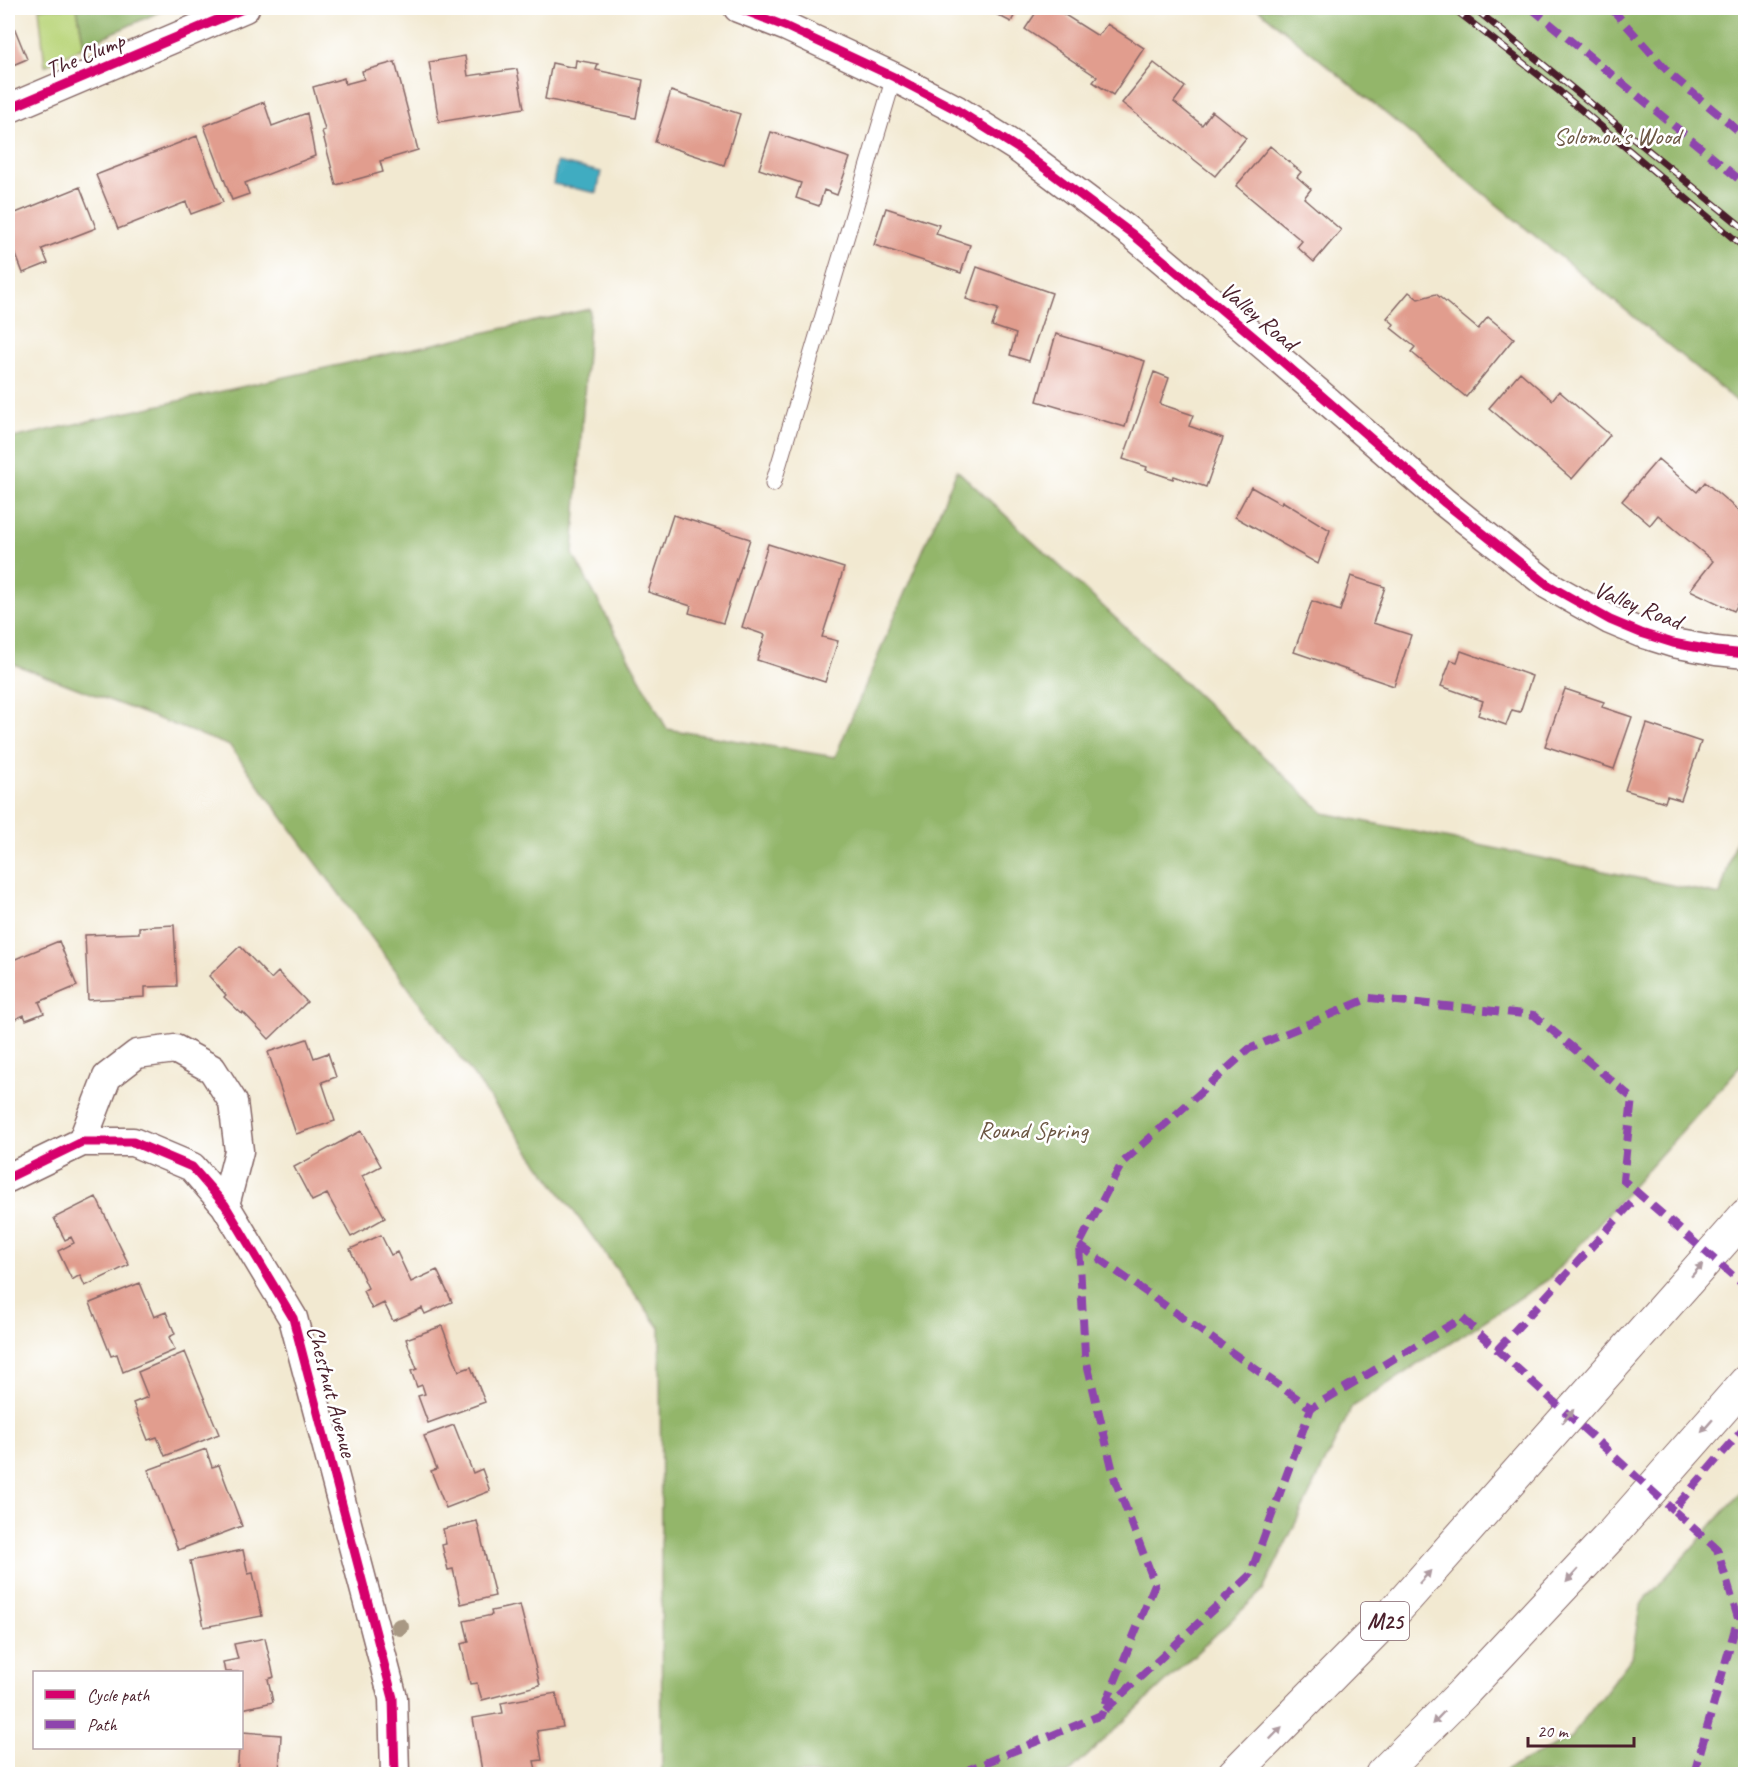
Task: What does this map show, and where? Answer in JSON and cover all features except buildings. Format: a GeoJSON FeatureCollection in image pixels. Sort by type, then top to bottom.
{"type":"FeatureCollection","features":[{"type":"Feature","properties":{"kind":"highway","name":"M25"},"geometry":{"type":"LineString","coordinates":[[1234,1774],[1395,1610],[1746,1215]]}},
{"type":"Feature","properties":{"kind":"highway"},"geometry":{"type":"LineString","coordinates":[[1382,1774],[1463,1693],[1612,1533],[1746,1382]]}},
{"type":"Feature","properties":{"kind":"street","name":"The Clump"},"geometry":{"type":"LineString","coordinates":[[8,109],[245,8]]}},
{"type":"Feature","properties":{"kind":"street","name":"Valley Road"},"geometry":{"type":"LineString","coordinates":[[738,8],[787,27],[894,77],[957,110],[1018,149],[1131,233],[1445,503],[1548,585],[1610,620],[1641,633],[1673,643],[1746,654]]}},
{"type":"Feature","properties":{"kind":"street"},"geometry":{"type":"LineString","coordinates":[[82,1142],[106,1077],[137,1054],[175,1049],[212,1069],[233,1102],[239,1151],[225,1205]]}},
{"type":"Feature","properties":{"kind":"street","name":"Chestnut Avenue"},"geometry":{"type":"LineString","coordinates":[[8,1178],[82,1142],[133,1142],[192,1167],[225,1205],[293,1318],[393,1698],[394,1774]]}},
{"type":"Feature","properties":{"kind":"lane"},"geometry":{"type":"LineString","coordinates":[[773,484],[894,77]]}},
{"type":"Feature","properties":{"kind":"green space"},"geometry":{"type":"Polygon","coordinates":[[[39,8],[77,8],[84,46],[45,66],[39,8]]]}},
{"type":"Feature","properties":{"kind":"green space"},"geometry":{"type":"Polygon","coordinates":[[[77,8],[168,8],[84,46],[77,8]]]}},
{"type":"Feature","properties":{"kind":"green space","name":"Solomon's Wood"},"geometry":{"type":"Polygon","coordinates":[[[1257,8],[1745,8],[1745,408],[1257,8]]]}},
{"type":"Feature","properties":{"kind":"green space","name":"Round Spring"},"geometry":{"type":"Polygon","coordinates":[[[590,309],[573,554],[667,729],[835,757],[957,470],[1324,813],[1720,895],[1745,807],[1745,1061],[1549,1279],[1352,1407],[1263,1590],[1068,1774],[662,1774],[660,1328],[230,746],[8,662],[8,439],[590,309]]]}},
{"type":"Feature","properties":{"kind":"green space"},"geometry":{"type":"Polygon","coordinates":[[[1745,1488],[1745,1774],[1502,1774],[1570,1738],[1632,1657],[1640,1606],[1745,1488]]]}},
{"type":"Feature","properties":{"kind":"water"},"geometry":{"type":"Polygon","coordinates":[[[557,162],[601,172],[597,193],[553,184],[557,162]]]}},
{"type":"Feature","properties":{"kind":"railway"},"geometry":{"type":"LineString","coordinates":[[1453,8],[1559,91],[1746,249]]}},
{"type":"Feature","properties":{"kind":"railway"},"geometry":{"type":"LineString","coordinates":[[1474,8],[1746,230]]}},
{"type":"Feature","properties":{"kind":"marked path"},"geometry":{"type":"LineString","coordinates":[[1531,8],[1746,185]]}},
{"type":"Feature","properties":{"kind":"marked path"},"geometry":{"type":"LineString","coordinates":[[1611,8],[1670,74],[1746,137]]}},
{"type":"Feature","properties":{"kind":"marked path"},"geometry":{"type":"LineString","coordinates":[[965,1774],[970,1769],[1101,1715],[1155,1584],[1115,1480],[1085,1355],[1079,1245],[1122,1163],[1249,1049],[1369,998],[1534,1015],[1632,1098],[1623,1180],[1746,1287]]}},
{"type":"Feature","properties":{"kind":"marked path"},"geometry":{"type":"LineString","coordinates":[[1497,1350],[1639,1195]]}},
{"type":"Feature","properties":{"kind":"marked path"},"geometry":{"type":"LineString","coordinates":[[1079,1245],[1311,1408]]}},
{"type":"Feature","properties":{"kind":"marked path"},"geometry":{"type":"LineString","coordinates":[[1105,1710],[1250,1575],[1311,1408],[1462,1318],[1673,1510]]}},
{"type":"Feature","properties":{"kind":"marked path"},"geometry":{"type":"LineString","coordinates":[[1694,1774],[1738,1618],[1717,1549],[1673,1510],[1746,1426]]}},
{"type":"Feature","properties":{"kind":"cycle path"},"geometry":{"type":"LineString","coordinates":[[8,109],[245,8]]}},
{"type":"Feature","properties":{"kind":"cycle path"},"geometry":{"type":"LineString","coordinates":[[738,8],[787,27],[894,77],[957,110],[1019,149],[1131,233],[1445,503],[1548,585],[1610,620],[1641,633],[1673,643],[1746,654]]}},
{"type":"Feature","properties":{"kind":"cycle path"},"geometry":{"type":"LineString","coordinates":[[8,1178],[82,1142],[133,1142],[192,1167],[225,1205],[293,1318],[393,1698],[395,1774]]}}]}
